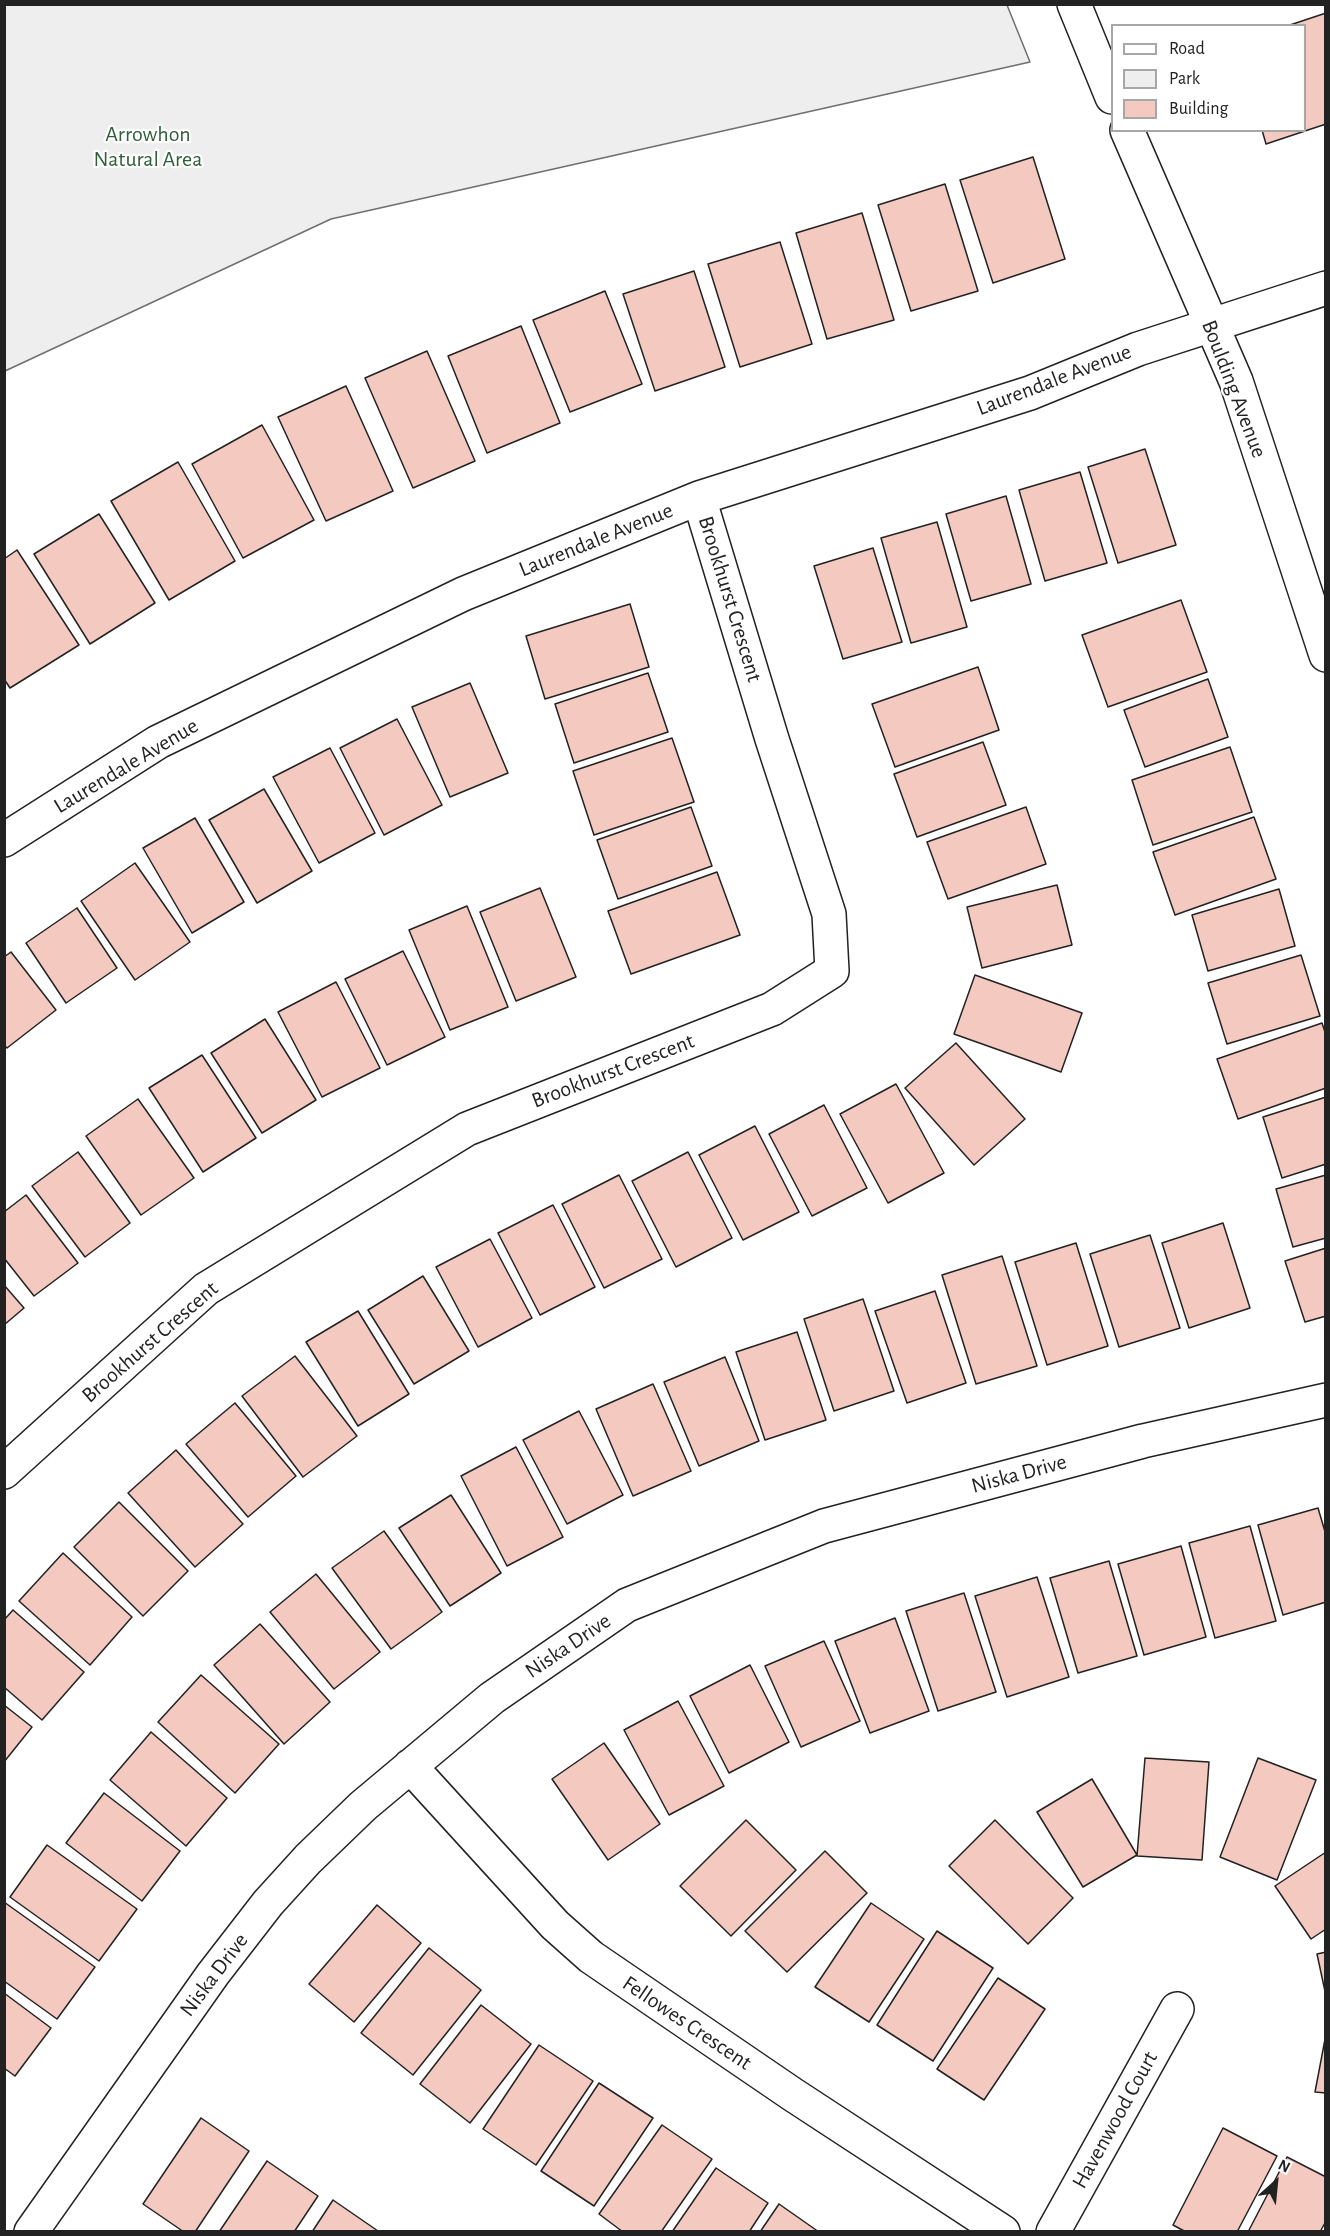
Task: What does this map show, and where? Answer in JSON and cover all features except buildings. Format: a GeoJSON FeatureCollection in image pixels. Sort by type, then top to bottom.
{"type":"FeatureCollection","features":[{"type":"Feature","properties":{"kind":"street"},"geometry":{"type":"LineString","coordinates":[[1074,4],[1111,92]]}},
{"type":"Feature","properties":{"kind":"street","name":"Boulding Avenue"},"geometry":{"type":"LineString","coordinates":[[1128,132],[1236,381],[1326,654]]}},
{"type":"Feature","properties":{"kind":"street","name":"Laurendale Avenue"},"geometry":{"type":"LineString","coordinates":[[4,840],[158,742],[463,594],[699,498],[1030,393],[1138,349],[1326,288]]}},
{"type":"Feature","properties":{"kind":"street","name":"Brookhurst Crescent"},"geometry":{"type":"LineString","coordinates":[[4,1472],[206,1289],[467,1129],[772,1009],[832,971],[829,914],[772,738],[699,498]]}},
{"type":"Feature","properties":{"kind":"street","name":"Niska Drive"},"geometry":{"type":"LineString","coordinates":[[31,2232],[213,1974],[268,1903],[308,1859],[410,1766],[492,1698],[627,1605],[824,1526],[1143,1441],[1326,1401]]}},
{"type":"Feature","properties":{"kind":"street","name":"Fellowes Crescent"},"geometry":{"type":"LineString","coordinates":[[410,1766],[555,1925],[591,1957],[792,2094],[1003,2232]]}},
{"type":"Feature","properties":{"kind":"street","name":"Havenwood Court"},"geometry":{"type":"LineString","coordinates":[[1053,2232],[1177,2009]]}},
{"type":"Feature","properties":{"kind":"green space","name":"Arrowhon Natural Area"},"geometry":{"type":"Polygon","coordinates":[[[4,5],[1007,5],[1030,62],[331,219],[5,371],[4,5]]]}}]}
